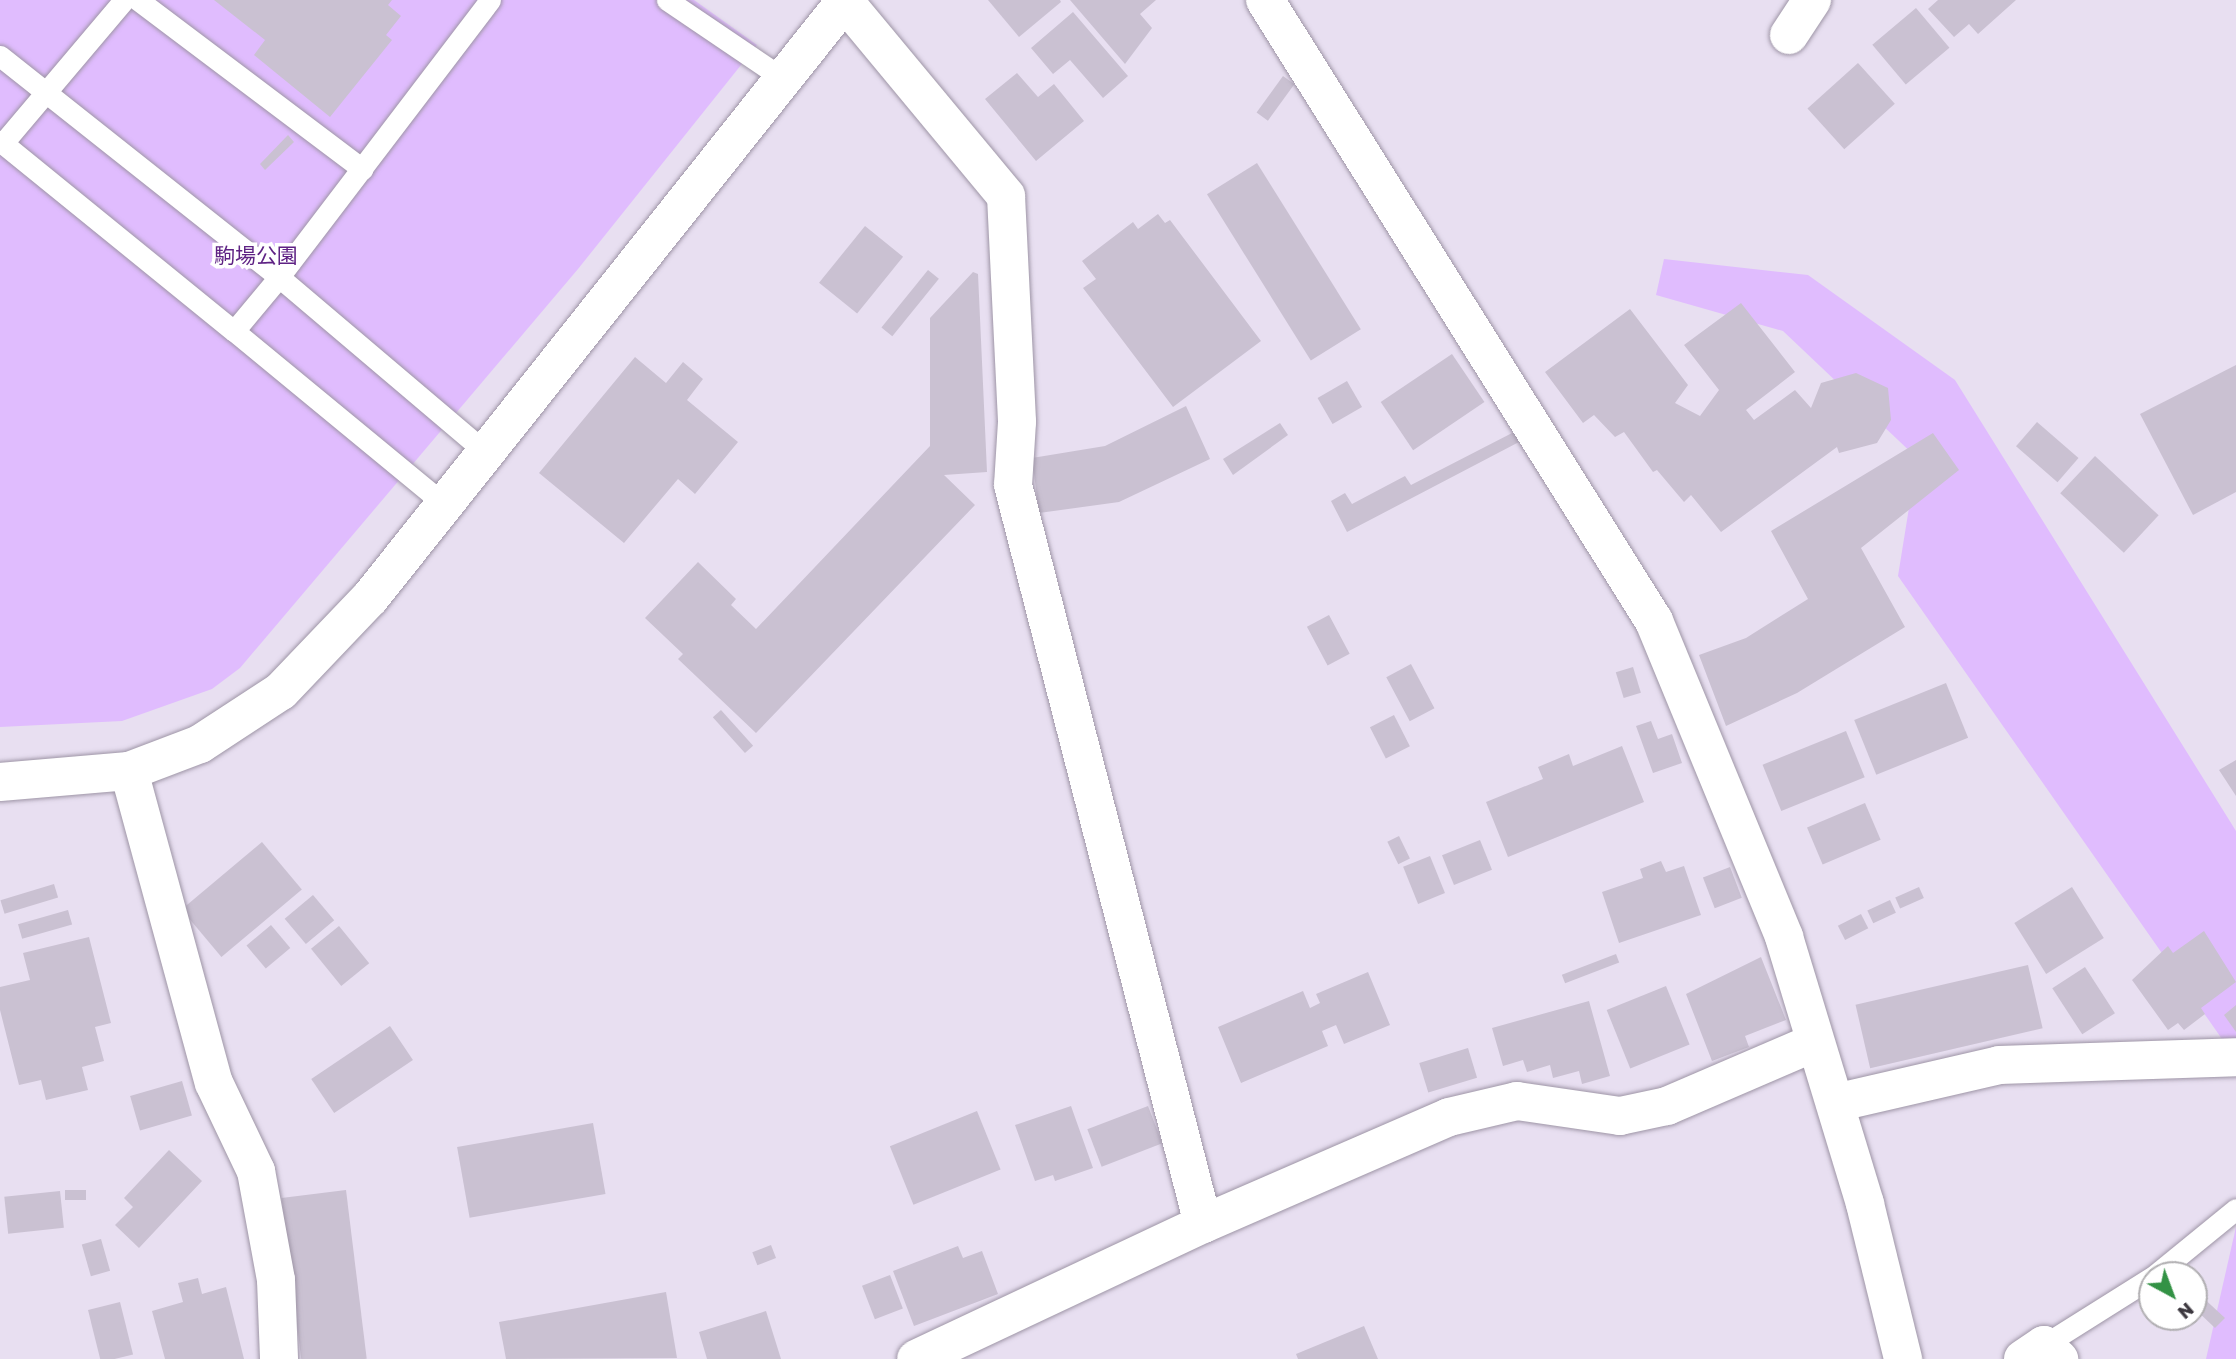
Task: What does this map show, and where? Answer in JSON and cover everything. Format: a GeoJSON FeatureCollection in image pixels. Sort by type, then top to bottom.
{"type":"FeatureCollection","features":[{"type":"Feature","properties":{"kind":"street"},"geometry":{"type":"LineString","coordinates":[[1265,0],[1654,621],[1784,937],[1813,1043],[1835,1103],[1903,1359]]}},
{"type":"Feature","properties":{"kind":"street"},"geometry":{"type":"LineString","coordinates":[[1789,35],[1812,0]]}},
{"type":"Feature","properties":{"kind":"street"},"geometry":{"type":"LineString","coordinates":[[0,782],[129,771],[200,744],[281,691],[327,649],[845,1],[1006,196],[1017,422],[1013,485],[1203,1224]]}},
{"type":"Feature","properties":{"kind":"street"},"geometry":{"type":"LineString","coordinates":[[129,771],[214,1083],[256,1171],[276,1280],[279,1359]]}},
{"type":"Feature","properties":{"kind":"street"},"geometry":{"type":"LineString","coordinates":[[916,1359],[1203,1224],[1449,1117],[1517,1101],[1620,1116],[1667,1106],[1813,1043]]}},
{"type":"Feature","properties":{"kind":"street"},"geometry":{"type":"LineString","coordinates":[[1835,1103],[1999,1065],[2236,1056]]}},
{"type":"Feature","properties":{"kind":"lane"},"geometry":{"type":"LineString","coordinates":[[124,0],[1,142],[444,504]]}},
{"type":"Feature","properties":{"kind":"lane"},"geometry":{"type":"LineString","coordinates":[[138,0],[362,169]]}},
{"type":"Feature","properties":{"kind":"lane"},"geometry":{"type":"LineString","coordinates":[[234,331],[279,277],[490,0]]}},
{"type":"Feature","properties":{"kind":"lane"},"geometry":{"type":"LineString","coordinates":[[667,0],[782,78]]}},
{"type":"Feature","properties":{"kind":"lane"},"geometry":{"type":"LineString","coordinates":[[0,55],[279,277],[485,451]]}},
{"type":"Feature","properties":{"kind":"lane"},"geometry":{"type":"LineString","coordinates":[[2172,1261],[2236,1209]]}},
{"type":"Feature","properties":{"kind":"lane"},"geometry":{"type":"LineString","coordinates":[[2042,1354],[2138,1287]]}},
{"type":"Feature","properties":{"kind":"green space","name":"駒場公園"},"geometry":{"type":"Polygon","coordinates":[[[0,0],[694,0],[757,45],[578,269],[240,668],[212,689],[122,721],[0,727],[0,0]]]}},
{"type":"Feature","properties":{"kind":"green space"},"geometry":{"type":"Polygon","coordinates":[[[1664,259],[1808,275],[1955,380],[2236,831],[2236,1059],[1898,576],[1917,458],[1783,331],[1656,295],[1664,259]]]}},
{"type":"Feature","properties":{"kind":"green space"},"geometry":{"type":"Polygon","coordinates":[[[2236,1227],[2236,1359],[2206,1359],[2236,1227]]]}},
{"type":"Feature","properties":{"kind":"building"},"geometry":{"type":"Polygon","coordinates":[[[214,0],[392,0],[388,5],[401,16],[386,35],[392,40],[330,117],[254,55],[265,40],[214,0]]]}},
{"type":"Feature","properties":{"kind":"building"},"geometry":{"type":"Polygon","coordinates":[[[988,0],[1060,0],[1061,2],[1019,37],[988,0]]]}},
{"type":"Feature","properties":{"kind":"building"},"geometry":{"type":"Polygon","coordinates":[[[1070,0],[1156,0],[1140,14],[1152,28],[1125,64],[1070,0]]]}},
{"type":"Feature","properties":{"kind":"building"},"geometry":{"type":"Polygon","coordinates":[[[1938,0],[2016,0],[1978,34],[1969,24],[1954,37],[1928,9],[1938,0]]]}},
{"type":"Feature","properties":{"kind":"building"},"geometry":{"type":"Polygon","coordinates":[[[1916,8],[1949,48],[1906,84],[1872,45],[1916,8]]]}},
{"type":"Feature","properties":{"kind":"building"},"geometry":{"type":"Polygon","coordinates":[[[1073,12],[1128,76],[1103,98],[1070,60],[1053,74],[1031,48],[1073,12]]]}},
{"type":"Feature","properties":{"kind":"building"},"geometry":{"type":"Polygon","coordinates":[[[1858,63],[1895,104],[1844,149],[1807,109],[1858,63]]]}},
{"type":"Feature","properties":{"kind":"building"},"geometry":{"type":"Polygon","coordinates":[[[1017,73],[1038,97],[1054,84],[1084,121],[1036,161],[985,99],[1017,73]]]}},
{"type":"Feature","properties":{"kind":"building"},"geometry":{"type":"Polygon","coordinates":[[[1283,76],[1294,84],[1268,121],[1257,112],[1283,76]]]}},
{"type":"Feature","properties":{"kind":"building"},"geometry":{"type":"Polygon","coordinates":[[[288,135],[294,142],[265,170],[260,164],[288,135]]]}},
{"type":"Feature","properties":{"kind":"building"},"geometry":{"type":"Polygon","coordinates":[[[1257,163],[1361,329],[1311,360],[1207,194],[1257,163]]]}},
{"type":"Feature","properties":{"kind":"building"},"geometry":{"type":"Polygon","coordinates":[[[1158,214],[1165,223],[1170,220],[1261,341],[1173,407],[1083,288],[1096,279],[1082,261],[1133,222],[1138,229],[1158,214]]]}},
{"type":"Feature","properties":{"kind":"building"},"geometry":{"type":"Polygon","coordinates":[[[865,226],[903,257],[857,314],[819,283],[865,226]]]}},
{"type":"Feature","properties":{"kind":"building"},"geometry":{"type":"Polygon","coordinates":[[[928,270],[939,279],[892,336],[881,328],[928,270]]]}},
{"type":"Feature","properties":{"kind":"building"},"geometry":{"type":"Polygon","coordinates":[[[973,272],[978,274],[987,472],[944,475],[975,505],[756,733],[678,659],[683,654],[645,618],[698,562],[736,599],[731,605],[756,629],[930,446],[930,318],[973,272]]]}},
{"type":"Feature","properties":{"kind":"building"},"geometry":{"type":"Polygon","coordinates":[[[1741,303],[1795,372],[1746,410],[1754,420],[1795,390],[1811,408],[1821,383],[1856,373],[1888,388],[1891,420],[1877,443],[1839,453],[1837,447],[1721,532],[1691,495],[1684,502],[1657,470],[1653,472],[1624,432],[1615,437],[1594,415],[1583,423],[1545,372],[1630,309],[1688,385],[1675,403],[1700,416],[1719,390],[1684,345],[1741,303]]]}},
{"type":"Feature","properties":{"kind":"building"},"geometry":{"type":"Polygon","coordinates":[[[1452,354],[1484,402],[1413,450],[1381,402],[1452,354]]]}},
{"type":"Feature","properties":{"kind":"building"},"geometry":{"type":"Polygon","coordinates":[[[635,357],[666,383],[683,362],[703,379],[687,400],[738,442],[695,494],[678,479],[624,543],[539,473],[635,357]]]}},
{"type":"Feature","properties":{"kind":"building"},"geometry":{"type":"Polygon","coordinates":[[[2236,365],[2236,492],[2193,515],[2140,414],[2236,365]]]}},
{"type":"Feature","properties":{"kind":"building"},"geometry":{"type":"Polygon","coordinates":[[[1347,381],[1362,407],[1333,424],[1318,398],[1347,381]]]}},
{"type":"Feature","properties":{"kind":"building"},"geometry":{"type":"Polygon","coordinates":[[[1186,406],[1210,459],[1119,502],[1039,513],[1032,458],[1105,446],[1186,406]]]}},
{"type":"Feature","properties":{"kind":"building"},"geometry":{"type":"Polygon","coordinates":[[[2037,422],[2079,458],[2058,482],[2016,446],[2037,422]]]}},
{"type":"Feature","properties":{"kind":"building"},"geometry":{"type":"Polygon","coordinates":[[[1280,423],[1288,435],[1233,475],[1223,459],[1280,423]]]}},
{"type":"Feature","properties":{"kind":"building"},"geometry":{"type":"Polygon","coordinates":[[[1514,432],[1519,442],[1347,532],[1331,501],[1345,493],[1352,504],[1405,476],[1411,485],[1514,432]]]}},
{"type":"Feature","properties":{"kind":"building"},"geometry":{"type":"Polygon","coordinates":[[[1933,433],[1959,470],[1861,548],[1905,627],[1797,693],[1726,726],[1699,655],[1746,638],[1808,599],[1771,531],[1933,433]]]}},
{"type":"Feature","properties":{"kind":"building"},"geometry":{"type":"Polygon","coordinates":[[[2095,456],[2159,515],[2124,553],[2060,493],[2095,456]]]}},
{"type":"Feature","properties":{"kind":"building"},"geometry":{"type":"Polygon","coordinates":[[[1329,615],[1350,654],[1328,666],[1307,627],[1329,615]]]}},
{"type":"Feature","properties":{"kind":"building"},"geometry":{"type":"Polygon","coordinates":[[[1411,664],[1434,708],[1410,721],[1386,677],[1411,664]]]}},
{"type":"Feature","properties":{"kind":"building"},"geometry":{"type":"Polygon","coordinates":[[[1633,667],[1641,693],[1624,698],[1616,672],[1633,667]]]}},
{"type":"Feature","properties":{"kind":"building"},"geometry":{"type":"Polygon","coordinates":[[[1946,683],[1968,738],[1876,775],[1854,720],[1946,683]]]}},
{"type":"Feature","properties":{"kind":"building"},"geometry":{"type":"Polygon","coordinates":[[[721,710],[753,746],[745,753],[713,717],[721,710]]]}},
{"type":"Feature","properties":{"kind":"building"},"geometry":{"type":"Polygon","coordinates":[[[1394,715],[1410,746],[1386,758],[1370,727],[1394,715]]]}},
{"type":"Feature","properties":{"kind":"building"},"geometry":{"type":"Polygon","coordinates":[[[1651,721],[1658,739],[1672,734],[1682,763],[1653,773],[1636,726],[1651,721]]]}},
{"type":"Feature","properties":{"kind":"building"},"geometry":{"type":"Polygon","coordinates":[[[1846,731],[1865,777],[1781,811],[1763,765],[1846,731]]]}},
{"type":"Feature","properties":{"kind":"building"},"geometry":{"type":"Polygon","coordinates":[[[1622,746],[1644,802],[1508,857],[1486,802],[1543,779],[1538,767],[1569,754],[1573,766],[1622,746]]]}},
{"type":"Feature","properties":{"kind":"building"},"geometry":{"type":"Polygon","coordinates":[[[2236,760],[2236,796],[2219,770],[2236,760]]]}},
{"type":"Feature","properties":{"kind":"building"},"geometry":{"type":"Polygon","coordinates":[[[1865,803],[1881,840],[1823,864],[1807,828],[1865,803]]]}},
{"type":"Feature","properties":{"kind":"building"},"geometry":{"type":"Polygon","coordinates":[[[1399,836],[1410,858],[1398,864],[1387,842],[1399,836]]]}},
{"type":"Feature","properties":{"kind":"building"},"geometry":{"type":"Polygon","coordinates":[[[1480,840],[1492,870],[1454,885],[1442,855],[1480,840]]]}},
{"type":"Feature","properties":{"kind":"building"},"geometry":{"type":"Polygon","coordinates":[[[262,842],[302,889],[221,957],[182,909],[262,842]]]}},
{"type":"Feature","properties":{"kind":"building"},"geometry":{"type":"Polygon","coordinates":[[[1430,856],[1445,893],[1418,904],[1403,867],[1430,856]]]}},
{"type":"Feature","properties":{"kind":"building"},"geometry":{"type":"Polygon","coordinates":[[[1661,861],[1666,872],[1684,866],[1701,915],[1619,943],[1602,892],[1643,878],[1640,869],[1661,861]]]}},
{"type":"Feature","properties":{"kind":"building"},"geometry":{"type":"Polygon","coordinates":[[[1730,867],[1742,898],[1715,908],[1703,877],[1730,867]]]}},
{"type":"Feature","properties":{"kind":"building"},"geometry":{"type":"Polygon","coordinates":[[[54,884],[58,897],[5,914],[0,900],[54,884]]]}},
{"type":"Feature","properties":{"kind":"building"},"geometry":{"type":"Polygon","coordinates":[[[1919,887],[1924,898],[1900,909],[1895,898],[1919,887]]]}},
{"type":"Feature","properties":{"kind":"building"},"geometry":{"type":"Polygon","coordinates":[[[2072,887],[2104,938],[2046,974],[2014,923],[2072,887]]]}},
{"type":"Feature","properties":{"kind":"building"},"geometry":{"type":"Polygon","coordinates":[[[313,895],[334,920],[306,944],[285,919],[313,895]]]}},
{"type":"Feature","properties":{"kind":"building"},"geometry":{"type":"Polygon","coordinates":[[[1890,900],[1896,913],[1873,923],[1867,911],[1890,900]]]}},
{"type":"Feature","properties":{"kind":"building"},"geometry":{"type":"Polygon","coordinates":[[[68,910],[72,924],[22,939],[18,924],[68,910]]]}},
{"type":"Feature","properties":{"kind":"building"},"geometry":{"type":"Polygon","coordinates":[[[1861,914],[1868,928],[1845,940],[1838,926],[1861,914]]]}},
{"type":"Feature","properties":{"kind":"building"},"geometry":{"type":"Polygon","coordinates":[[[271,925],[290,948],[266,969],[246,946],[271,925]]]}},
{"type":"Feature","properties":{"kind":"building"},"geometry":{"type":"Polygon","coordinates":[[[339,926],[369,963],[341,986],[311,949],[339,926]]]}},
{"type":"Feature","properties":{"kind":"building"},"geometry":{"type":"Polygon","coordinates":[[[2204,931],[2236,982],[2201,1008],[2205,1014],[2184,1030],[2178,1023],[2168,1030],[2132,980],[2168,946],[2173,953],[2204,931]]]}},
{"type":"Feature","properties":{"kind":"building"},"geometry":{"type":"Polygon","coordinates":[[[89,937],[111,1023],[95,1027],[104,1061],[82,1067],[88,1090],[46,1100],[41,1080],[19,1085],[0,1010],[0,987],[30,980],[23,953],[89,937]]]}},
{"type":"Feature","properties":{"kind":"building"},"geometry":{"type":"Polygon","coordinates":[[[1616,954],[1619,962],[1565,983],[1562,975],[1616,954]]]}},
{"type":"Feature","properties":{"kind":"building"},"geometry":{"type":"Polygon","coordinates":[[[1761,957],[1786,1020],[1745,1036],[1749,1047],[1712,1061],[1686,994],[1761,957]]]}},
{"type":"Feature","properties":{"kind":"building"},"geometry":{"type":"Polygon","coordinates":[[[2028,965],[2043,1028],[1870,1068],[1856,1005],[2028,965]]]}},
{"type":"Feature","properties":{"kind":"building"},"geometry":{"type":"Polygon","coordinates":[[[2085,967],[2115,1013],[2082,1034],[2052,988],[2085,967]]]}},
{"type":"Feature","properties":{"kind":"building"},"geometry":{"type":"Polygon","coordinates":[[[1368,972],[1390,1025],[1344,1044],[1336,1025],[1322,1031],[1328,1046],[1241,1083],[1218,1027],[1303,991],[1310,1008],[1320,1003],[1316,994],[1368,972]]]}},
{"type":"Feature","properties":{"kind":"building"},"geometry":{"type":"Polygon","coordinates":[[[1666,986],[1690,1044],[1630,1068],[1607,1010],[1666,986]]]}},
{"type":"Feature","properties":{"kind":"building"},"geometry":{"type":"Polygon","coordinates":[[[1589,1001],[1610,1076],[1582,1084],[1579,1071],[1553,1078],[1550,1065],[1527,1072],[1523,1060],[1503,1066],[1492,1028],[1589,1001]]]}},
{"type":"Feature","properties":{"kind":"building"},"geometry":{"type":"Polygon","coordinates":[[[2236,1005],[2236,1032],[2224,1015],[2236,1005]]]}},
{"type":"Feature","properties":{"kind":"building"},"geometry":{"type":"Polygon","coordinates":[[[390,1026],[413,1060],[334,1113],[311,1079],[390,1026]]]}},
{"type":"Feature","properties":{"kind":"building"},"geometry":{"type":"Polygon","coordinates":[[[1468,1048],[1477,1078],[1428,1093],[1419,1063],[1468,1048]]]}},
{"type":"Feature","properties":{"kind":"building"},"geometry":{"type":"Polygon","coordinates":[[[182,1081],[192,1116],[140,1130],[130,1096],[182,1081]]]}},
{"type":"Feature","properties":{"kind":"building"},"geometry":{"type":"Polygon","coordinates":[[[1071,1106],[1093,1168],[1055,1181],[1053,1175],[1035,1181],[1015,1125],[1071,1106]]]}},
{"type":"Feature","properties":{"kind":"building"},"geometry":{"type":"Polygon","coordinates":[[[1148,1106],[1162,1143],[1102,1167],[1087,1129],[1148,1106]]]}},
{"type":"Feature","properties":{"kind":"building"},"geometry":{"type":"Polygon","coordinates":[[[977,1111],[1001,1169],[913,1205],[890,1146],[977,1111]]]}},
{"type":"Feature","properties":{"kind":"building"},"geometry":{"type":"Polygon","coordinates":[[[593,1123],[606,1194],[470,1218],[457,1147],[593,1123]]]}},
{"type":"Feature","properties":{"kind":"building"},"geometry":{"type":"Polygon","coordinates":[[[169,1150],[202,1181],[139,1248],[115,1225],[133,1207],[124,1198],[169,1150]]]}},
{"type":"Feature","properties":{"kind":"building"},"geometry":{"type":"Polygon","coordinates":[[[65,1190],[86,1190],[86,1200],[65,1200],[65,1190]]]}},
{"type":"Feature","properties":{"kind":"building"},"geometry":{"type":"Polygon","coordinates":[[[346,1190],[367,1359],[301,1359],[281,1198],[346,1190]]]}},
{"type":"Feature","properties":{"kind":"building"},"geometry":{"type":"Polygon","coordinates":[[[60,1191],[64,1228],[8,1234],[4,1197],[60,1191]]]}},
{"type":"Feature","properties":{"kind":"building"},"geometry":{"type":"Polygon","coordinates":[[[101,1239],[110,1271],[91,1276],[82,1245],[101,1239]]]}},
{"type":"Feature","properties":{"kind":"building"},"geometry":{"type":"Polygon","coordinates":[[[771,1245],[776,1258],[757,1265],[752,1252],[771,1245]]]}},
{"type":"Feature","properties":{"kind":"building"},"geometry":{"type":"Polygon","coordinates":[[[958,1246],[963,1258],[982,1251],[998,1294],[914,1326],[893,1271],[958,1246]]]}},
{"type":"Feature","properties":{"kind":"building"},"geometry":{"type":"Polygon","coordinates":[[[890,1275],[903,1309],[875,1319],[862,1286],[890,1275]]]}},
{"type":"Feature","properties":{"kind":"building"},"geometry":{"type":"Polygon","coordinates":[[[198,1278],[202,1294],[226,1287],[244,1359],[165,1359],[152,1311],[183,1302],[178,1283],[198,1278]]]}},
{"type":"Feature","properties":{"kind":"building"},"geometry":{"type":"Polygon","coordinates":[[[666,1292],[677,1358],[506,1359],[499,1322],[666,1292]]]}},
{"type":"Feature","properties":{"kind":"building"},"geometry":{"type":"Polygon","coordinates":[[[120,1302],[133,1354],[100,1359],[88,1310],[120,1302]]]}},
{"type":"Feature","properties":{"kind":"building"},"geometry":{"type":"Polygon","coordinates":[[[2208,1302],[2225,1318],[2215,1328],[2208,1321],[2208,1302]]]}},
{"type":"Feature","properties":{"kind":"building"},"geometry":{"type":"Polygon","coordinates":[[[766,1311],[781,1359],[707,1359],[699,1332],[766,1311]]]}},
{"type":"Feature","properties":{"kind":"building"},"geometry":{"type":"Polygon","coordinates":[[[1364,1326],[1378,1359],[1298,1359],[1296,1354],[1364,1326]]]}}]}
